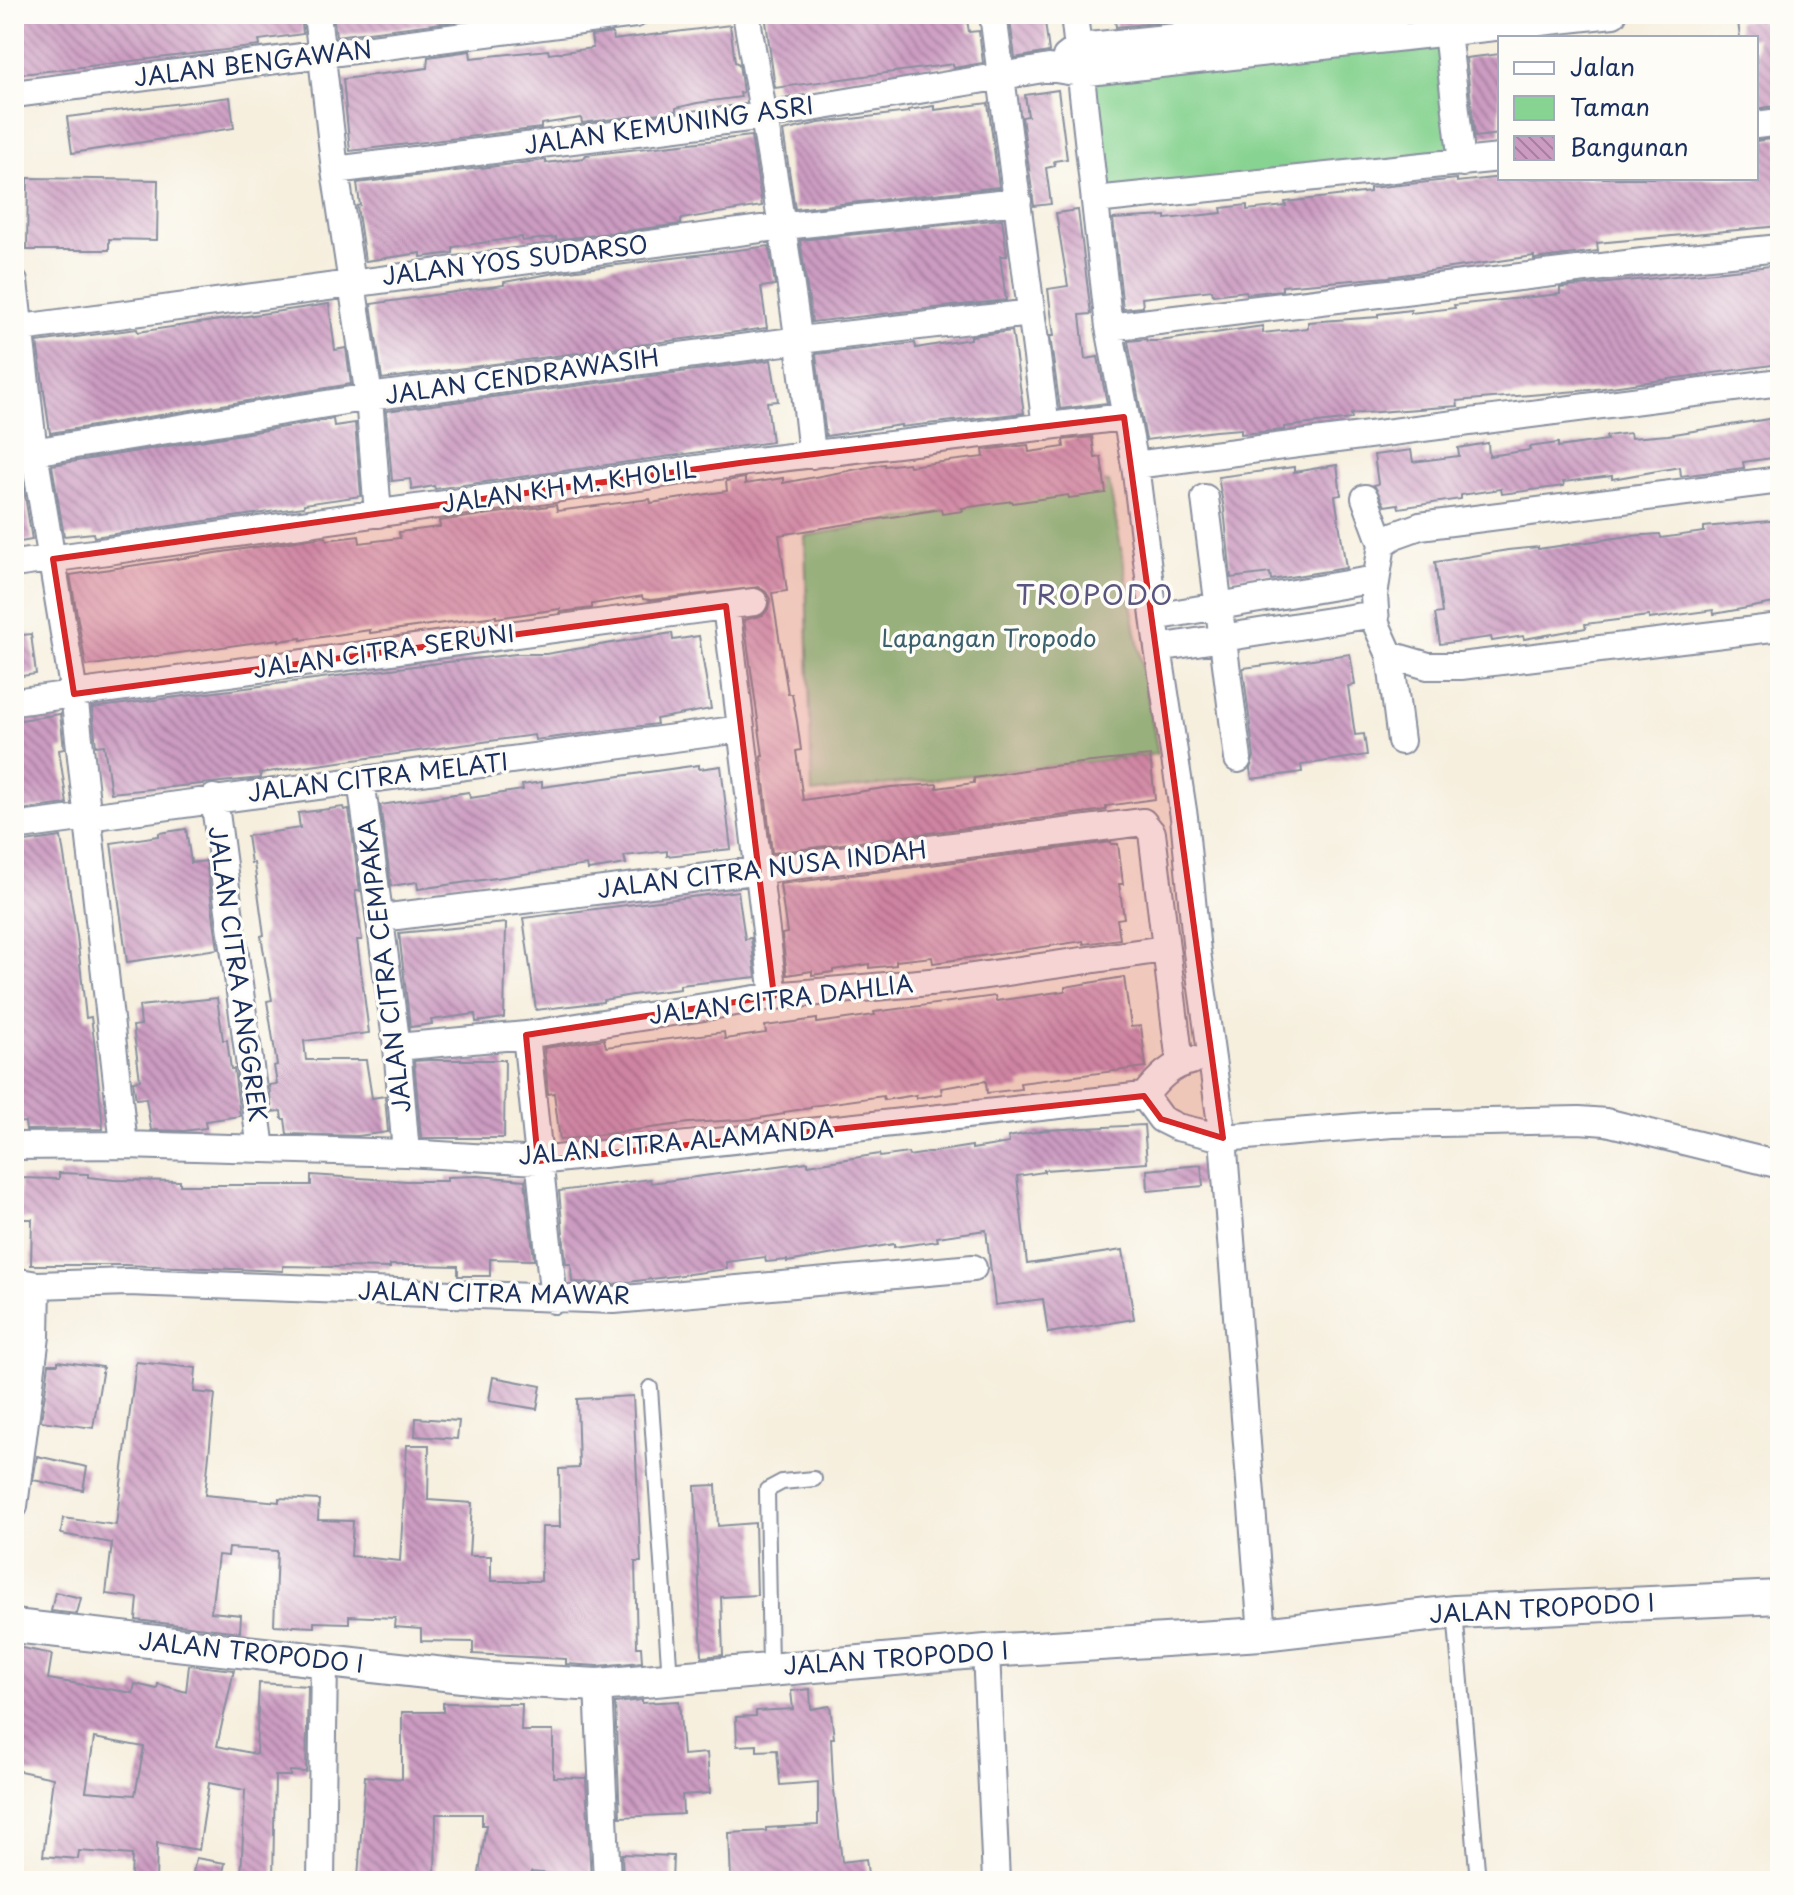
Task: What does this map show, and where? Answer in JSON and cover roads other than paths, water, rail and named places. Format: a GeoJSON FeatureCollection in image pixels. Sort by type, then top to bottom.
{"type":"FeatureCollection","features":[{"type":"Feature","properties":{"kind":"street"},"geometry":{"type":"LineString","coordinates":[[317,14],[335,170],[369,397],[378,514]]}},
{"type":"Feature","properties":{"kind":"street","name":"JALAN BENGAWAN"},"geometry":{"type":"LineString","coordinates":[[14,94],[635,14]]}},
{"type":"Feature","properties":{"kind":"street"},"geometry":{"type":"LineString","coordinates":[[746,14],[784,226],[812,455]]}},
{"type":"Feature","properties":{"kind":"street"},"geometry":{"type":"LineString","coordinates":[[993,14],[1046,427]]}},
{"type":"Feature","properties":{"kind":"street"},"geometry":{"type":"LineString","coordinates":[[1074,14],[1109,327],[1135,465],[1158,648],[1184,817],[1223,1138],[1262,1634]]}},
{"type":"Feature","properties":{"kind":"street"},"geometry":{"type":"LineString","coordinates":[[1080,60],[1397,14]]}},
{"type":"Feature","properties":{"kind":"street"},"geometry":{"type":"LineString","coordinates":[[1080,60],[1447,32],[1526,19],[1613,14]]}},
{"type":"Feature","properties":{"kind":"street"},"geometry":{"type":"LineString","coordinates":[[1447,32],[1462,163]]}},
{"type":"Feature","properties":{"kind":"street","name":"JALAN KEMUNING ASRI"},"geometry":{"type":"LineString","coordinates":[[335,170],[764,116],[1049,68],[1080,60]]}},
{"type":"Feature","properties":{"kind":"street"},"geometry":{"type":"LineString","coordinates":[[1758,125],[1780,122]]}},
{"type":"Feature","properties":{"kind":"street"},"geometry":{"type":"LineString","coordinates":[[1095,200],[1498,158]]}},
{"type":"Feature","properties":{"kind":"street","name":"JALAN YOS SUDARSO"},"geometry":{"type":"LineString","coordinates":[[17,329],[784,226],[1018,201]]}},
{"type":"Feature","properties":{"kind":"street"},"geometry":{"type":"LineString","coordinates":[[1109,327],[1780,248]]}},
{"type":"Feature","properties":{"kind":"street"},"geometry":{"type":"LineString","coordinates":[[14,282],[24,453],[53,559],[74,694],[124,1145]]}},
{"type":"Feature","properties":{"kind":"street","name":"JALAN CENDRAWASIH"},"geometry":{"type":"LineString","coordinates":[[24,453],[369,397],[1031,313]]}},
{"type":"Feature","properties":{"kind":"street"},"geometry":{"type":"LineString","coordinates":[[1135,465],[1780,382]]}},
{"type":"Feature","properties":{"kind":"street","name":"JALAN KH M. KHOLIL"},"geometry":{"type":"LineString","coordinates":[[14,564],[732,464],[1124,417]]}},
{"type":"Feature","properties":{"kind":"street"},"geometry":{"type":"LineString","coordinates":[[1382,544],[1395,535],[1420,526],[1780,480]]}},
{"type":"Feature","properties":{"kind":"street"},"geometry":{"type":"LineString","coordinates":[[1205,498],[1238,759]]}},
{"type":"Feature","properties":{"kind":"street"},"geometry":{"type":"LineString","coordinates":[[1365,498],[1382,544],[1374,595],[1375,614],[1376,624],[1390,655],[1401,741]]}},
{"type":"Feature","properties":{"kind":"street"},"geometry":{"type":"LineString","coordinates":[[1154,617],[1376,579]]}},
{"type":"Feature","properties":{"kind":"street","name":"JALAN CITRA SERUNI"},"geometry":{"type":"LineString","coordinates":[[14,702],[754,602]]}},
{"type":"Feature","properties":{"kind":"street"},"geometry":{"type":"LineString","coordinates":[[726,606],[774,996]]}},
{"type":"Feature","properties":{"kind":"street"},"geometry":{"type":"LineString","coordinates":[[1158,648],[1375,614]]}},
{"type":"Feature","properties":{"kind":"street"},"geometry":{"type":"LineString","coordinates":[[1390,655],[1428,666],[1461,666],[1780,627]]}},
{"type":"Feature","properties":{"kind":"street","name":"JALAN CITRA MELATI"},"geometry":{"type":"LineString","coordinates":[[14,827],[741,729]]}},
{"type":"Feature","properties":{"kind":"street","name":"JALAN CITRA CEMPAKA"},"geometry":{"type":"LineString","coordinates":[[361,780],[397,1047],[406,1153]]}},
{"type":"Feature","properties":{"kind":"street","name":"JALAN CITRA ANGGREK"},"geometry":{"type":"LineString","coordinates":[[214,798],[261,1149]]}},
{"type":"Feature","properties":{"kind":"street","name":"JALAN CITRA NUSA INDAH"},"geometry":{"type":"LineString","coordinates":[[381,918],[1143,822],[1152,833],[1164,949]]}},
{"type":"Feature","properties":{"kind":"street"},"geometry":{"type":"LineString","coordinates":[[1164,949],[1180,1063]]}},
{"type":"Feature","properties":{"kind":"street","name":"JALAN CITRA DAHLIA"},"geometry":{"type":"LineString","coordinates":[[397,1047],[526,1035],[774,996],[952,980],[1164,949]]}},
{"type":"Feature","properties":{"kind":"street"},"geometry":{"type":"LineString","coordinates":[[526,1035],[554,1300]]}},
{"type":"Feature","properties":{"kind":"street"},"geometry":{"type":"LineString","coordinates":[[1211,1058],[1180,1063],[1163,1073],[1144,1096],[1161,1119],[1177,1127],[1223,1138],[1392,1124],[1606,1122],[1780,1165]]}},
{"type":"Feature","properties":{"kind":"street","name":"JALAN CITRA ALAMANDA"},"geometry":{"type":"LineString","coordinates":[[14,1146],[124,1145],[406,1153],[538,1161],[1144,1096]]}},
{"type":"Feature","properties":{"kind":"street","name":"JALAN CITRA MAWAR"},"geometry":{"type":"LineString","coordinates":[[26,1283],[128,1282],[614,1300],[973,1268]]}},
{"type":"Feature","properties":{"kind":"street"},"geometry":{"type":"LineString","coordinates":[[14,1506],[36,1336],[26,1283]]}},
{"type":"Feature","properties":{"kind":"street","name":"JALAN TROPODO I"},"geometry":{"type":"LineString","coordinates":[[14,1626],[489,1679],[598,1685],[986,1651],[1262,1634],[1455,1612],[1780,1597]]}},
{"type":"Feature","properties":{"kind":"street"},"geometry":{"type":"LineString","coordinates":[[986,1651],[996,1881]]}},
{"type":"Feature","properties":{"kind":"street"},"geometry":{"type":"LineString","coordinates":[[321,1881],[324,1660]]}},
{"type":"Feature","properties":{"kind":"street"},"geometry":{"type":"LineString","coordinates":[[598,1685],[607,1881]]}},
{"type":"Feature","properties":{"kind":"lane"},"geometry":{"type":"LineString","coordinates":[[650,1388],[670,1680]]}},
{"type":"Feature","properties":{"kind":"lane"},"geometry":{"type":"LineString","coordinates":[[770,1669],[767,1490],[782,1482],[814,1479]]}},
{"type":"Feature","properties":{"kind":"lane"},"geometry":{"type":"LineString","coordinates":[[1455,1612],[1478,1881]]}},
{"type":"Feature","properties":{"kind":"district","name":"TROPODO"},"geometry":{"type":"Point","coordinates":[1095,595]}},
{"type":"Feature","properties":{"kind":"park label","name":"Lapangan Tropodo"},"geometry":{"type":"Point","coordinates":[989,639]}}]}
